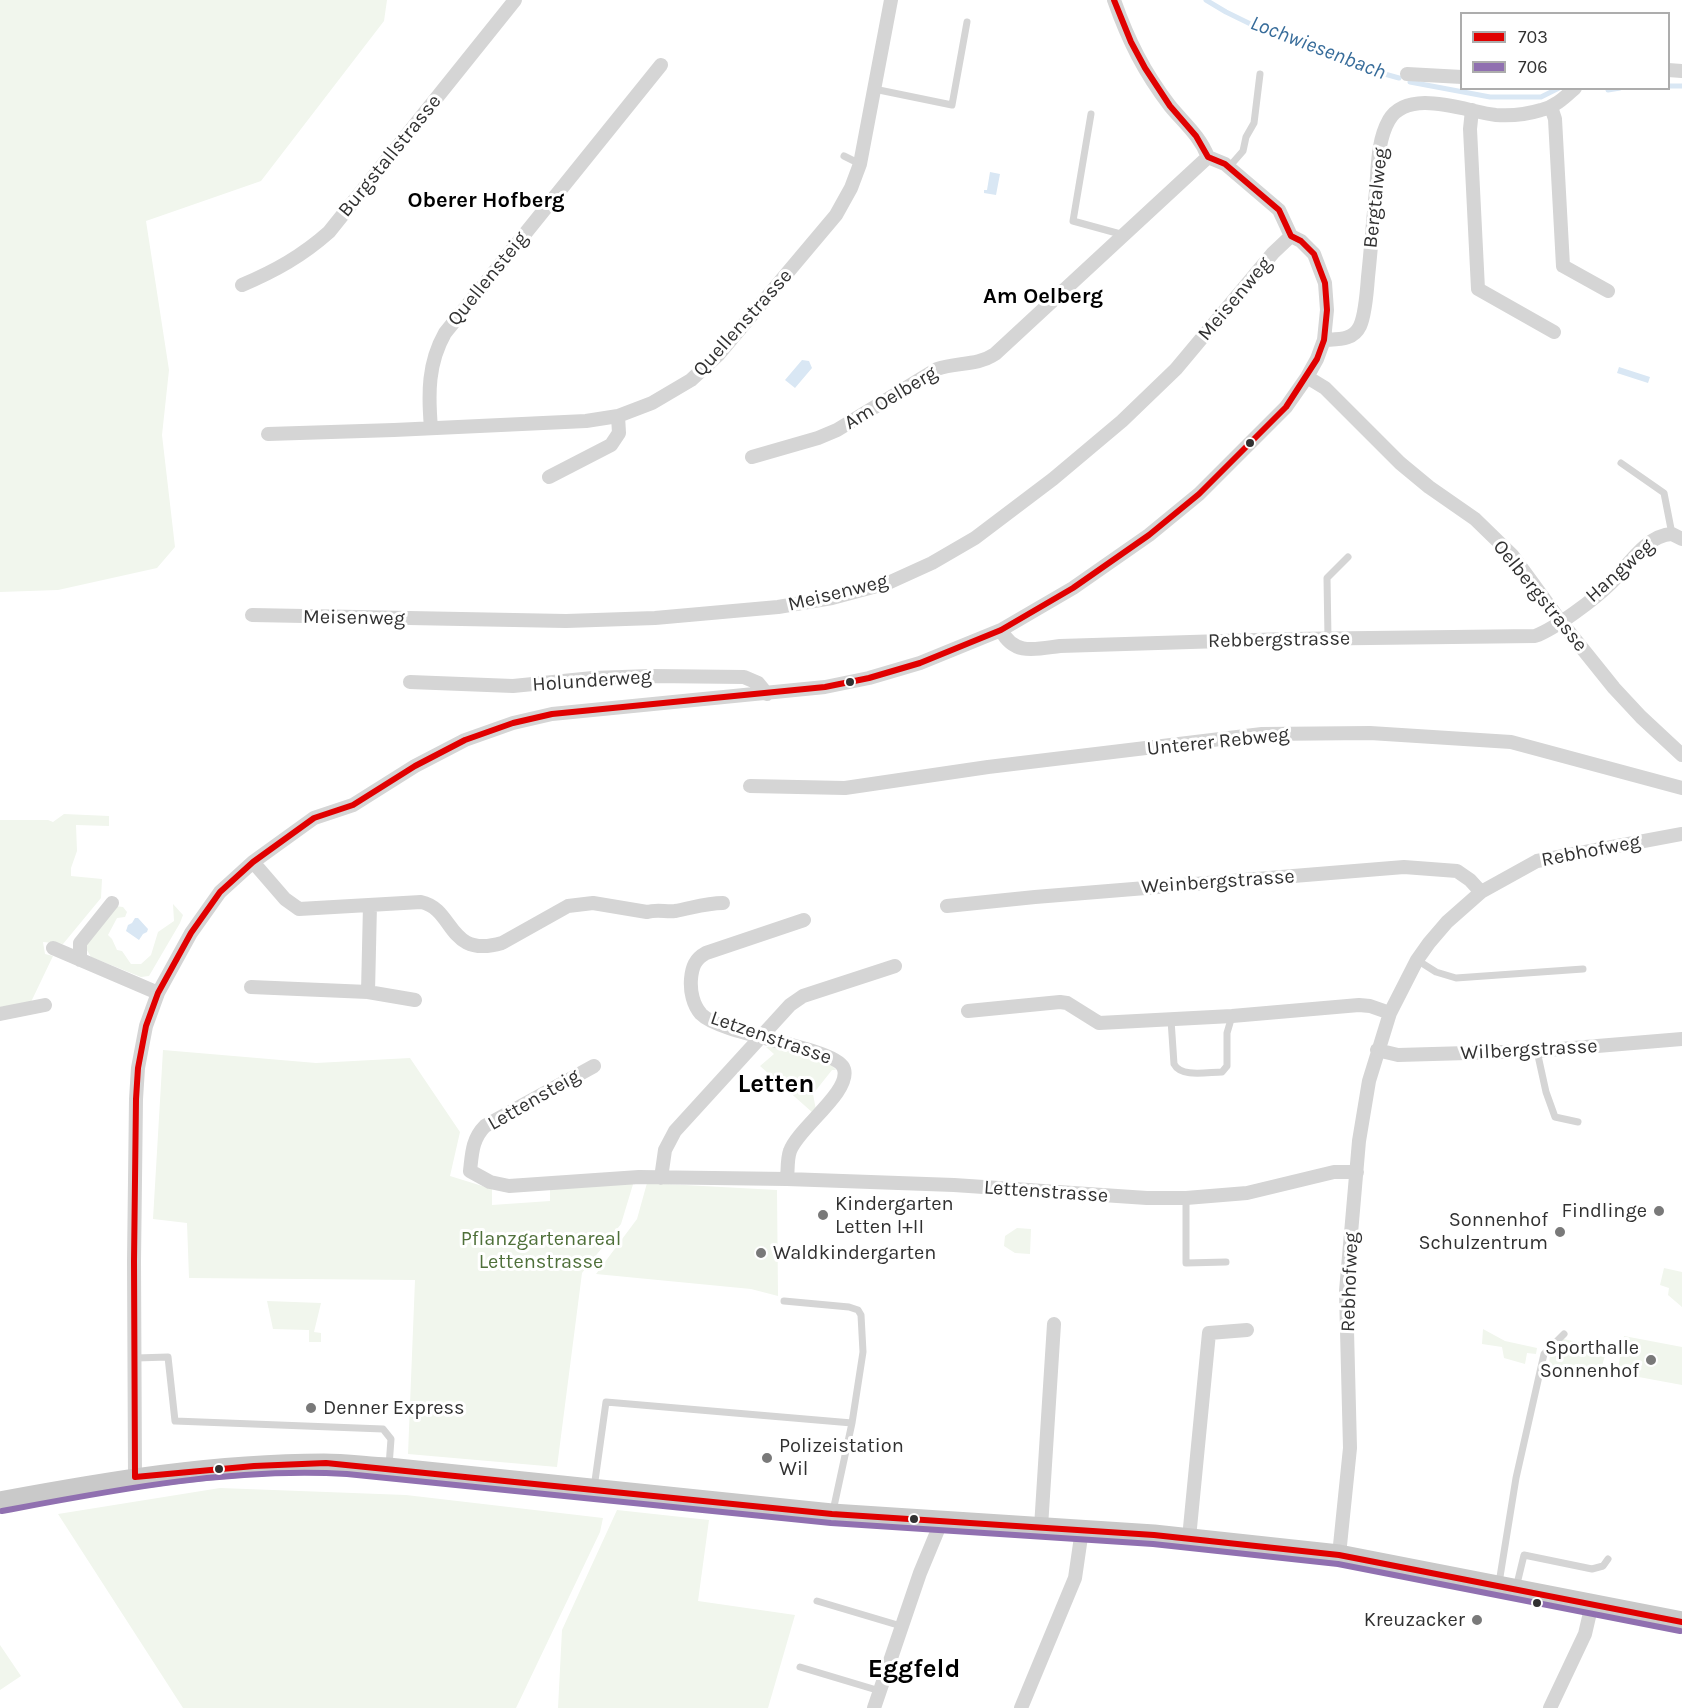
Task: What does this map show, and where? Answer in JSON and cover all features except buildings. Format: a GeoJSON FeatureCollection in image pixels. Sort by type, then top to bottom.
{"type":"FeatureCollection","features":[{"type":"Feature","properties":{"kind":"main road"},"geometry":{"type":"LineString","coordinates":[[0,1502],[135,1478],[215,1468],[326,1464],[388,1468],[832,1514],[1189,1538],[1340,1555],[1682,1622]]}},
{"type":"Feature","properties":{"kind":"street","name":"Burgstallstrasse"},"geometry":{"type":"LineString","coordinates":[[242,285],[296,259],[328,232],[515,0]]}},
{"type":"Feature","properties":{"kind":"street","name":"Quellenstrasse"},"geometry":{"type":"LineString","coordinates":[[268,434],[586,421],[618,416],[652,403],[691,380],[719,354],[836,215],[851,188],[860,164],[891,0]]}},
{"type":"Feature","properties":{"kind":"street"},"geometry":{"type":"LineString","coordinates":[[135,1478],[134,1261],[138,1068],[146,1026],[158,993],[191,933],[220,892],[253,862],[314,818],[353,805],[415,766],[465,740],[513,723],[552,714],[825,687],[869,678],[920,663],[1001,630],[1073,588],[1174,515],[1199,494],[1262,432],[1297,393],[1317,359],[1323,339],[1327,310],[1325,283],[1314,254],[1301,241],[1291,236],[1279,210],[1229,167],[1208,158],[1197,137],[1170,106],[1142,65],[1126,36],[1114,0]]}},
{"type":"Feature","properties":{"kind":"street","name":"Quellensteig"},"geometry":{"type":"LineString","coordinates":[[431,428],[430,373],[445,333],[661,65]]}},
{"type":"Feature","properties":{"kind":"street"},"geometry":{"type":"LineString","coordinates":[[1407,74],[1460,76]]}},
{"type":"Feature","properties":{"kind":"street","name":"Bergtalweg"},"geometry":{"type":"LineString","coordinates":[[1323,339],[1342,339],[1352,335],[1359,327],[1366,294],[1379,153],[1383,135],[1394,113],[1404,107],[1424,104],[1496,115],[1541,111],[1551,107],[1572,90]]}},
{"type":"Feature","properties":{"kind":"street"},"geometry":{"type":"LineString","coordinates":[[1551,107],[1555,119],[1563,266],[1608,291]]}},
{"type":"Feature","properties":{"kind":"street"},"geometry":{"type":"LineString","coordinates":[[1472,110],[1470,129],[1478,289],[1554,332]]}},
{"type":"Feature","properties":{"kind":"street","name":"Am Oelberg"},"geometry":{"type":"LineString","coordinates":[[752,457],[818,438],[837,430],[937,369],[947,365],[985,360],[995,354],[1208,158]]}},
{"type":"Feature","properties":{"kind":"street","name":"Meisenweg"},"geometry":{"type":"LineString","coordinates":[[252,615],[554,621],[655,618],[778,608],[832,598],[888,583],[932,563],[975,538],[1053,479],[1122,421],[1176,369],[1273,253],[1291,236]]}},
{"type":"Feature","properties":{"kind":"street","name":"Oelbergstrasse"},"geometry":{"type":"LineString","coordinates":[[1307,377],[1325,388],[1400,463],[1428,487],[1474,519],[1512,555],[1614,688],[1682,755]]}},
{"type":"Feature","properties":{"kind":"street"},"geometry":{"type":"LineString","coordinates":[[549,477],[611,445],[619,433],[618,416]]}},
{"type":"Feature","properties":{"kind":"street","name":"Hangweg"},"geometry":{"type":"LineString","coordinates":[[1561,621],[1610,584],[1656,538],[1677,536]]}},
{"type":"Feature","properties":{"kind":"street","name":"Rebbergstrasse"},"geometry":{"type":"LineString","coordinates":[[1001,630],[1012,646],[1030,649],[1060,646],[1328,638],[1535,636],[1547,632],[1561,621]]}},
{"type":"Feature","properties":{"kind":"street","name":"Holunderweg"},"geometry":{"type":"LineString","coordinates":[[411,682],[513,686],[592,678],[744,677],[758,683],[766,694]]}},
{"type":"Feature","properties":{"kind":"street","name":"Unterer Rebweg"},"geometry":{"type":"LineString","coordinates":[[750,786],[845,788],[988,767],[1262,734],[1370,733],[1511,742],[1682,788]]}},
{"type":"Feature","properties":{"kind":"street","name":"Rebhofweg"},"geometry":{"type":"LineString","coordinates":[[1340,1555],[1350,1448],[1346,1291],[1357,1172],[1369,1081],[1390,1013],[1417,960],[1447,921],[1481,892],[1537,861],[1682,834]]}},
{"type":"Feature","properties":{"kind":"street"},"geometry":{"type":"LineString","coordinates":[[253,862],[285,899],[299,909],[428,903],[440,913],[449,928],[463,941],[492,946],[502,943],[568,906],[593,903],[647,912],[673,911],[704,903],[723,903]]}},
{"type":"Feature","properties":{"kind":"street","name":"Weinbergstrasse"},"geometry":{"type":"LineString","coordinates":[[947,906],[1404,867],[1457,872],[1470,880],[1481,892]]}},
{"type":"Feature","properties":{"kind":"street"},"geometry":{"type":"LineString","coordinates":[[80,960],[80,943],[112,903]]}},
{"type":"Feature","properties":{"kind":"street"},"geometry":{"type":"LineString","coordinates":[[368,992],[370,905]]}},
{"type":"Feature","properties":{"kind":"street","name":"Letzenstrasse"},"geometry":{"type":"LineString","coordinates":[[787,1179],[790,1151],[809,1124],[842,1087],[846,1076],[844,1067],[840,1062],[826,1055],[761,1038],[707,1019],[699,1013],[690,985],[692,969],[698,958],[706,953],[804,920]]}},
{"type":"Feature","properties":{"kind":"street"},"geometry":{"type":"LineString","coordinates":[[53,948],[158,993]]}},
{"type":"Feature","properties":{"kind":"street"},"geometry":{"type":"LineString","coordinates":[[661,1178],[668,1141],[683,1121],[790,1005],[803,996],[895,966]]}},
{"type":"Feature","properties":{"kind":"street"},"geometry":{"type":"LineString","coordinates":[[251,987],[368,992],[415,1000]]}},
{"type":"Feature","properties":{"kind":"street"},"geometry":{"type":"LineString","coordinates":[[968,1011],[1060,1002],[1067,1003],[1099,1023],[1232,1016],[1359,1005],[1390,1013]]}},
{"type":"Feature","properties":{"kind":"street"},"geometry":{"type":"LineString","coordinates":[[0,1014],[45,1005]]}},
{"type":"Feature","properties":{"kind":"street","name":"Wilbergstrasse"},"geometry":{"type":"LineString","coordinates":[[1377,1050],[1398,1055],[1537,1052],[1682,1040]]}},
{"type":"Feature","properties":{"kind":"street","name":"Lettensteig"},"geometry":{"type":"LineString","coordinates":[[470,1171],[476,1136],[485,1126],[594,1066]]}},
{"type":"Feature","properties":{"kind":"street","name":"Lettenstrasse"},"geometry":{"type":"LineString","coordinates":[[470,1171],[490,1182],[510,1186],[639,1177],[787,1179],[954,1185],[1147,1198],[1186,1198],[1247,1193],[1334,1172],[1357,1172]]}},
{"type":"Feature","properties":{"kind":"street"},"geometry":{"type":"LineString","coordinates":[[1041,1527],[1054,1324]]}},
{"type":"Feature","properties":{"kind":"street"},"geometry":{"type":"LineString","coordinates":[[1189,1538],[1209,1333],[1247,1330]]}},
{"type":"Feature","properties":{"kind":"street"},"geometry":{"type":"LineString","coordinates":[[874,1708],[901,1626],[935,1533],[942,1520]]}},
{"type":"Feature","properties":{"kind":"street"},"geometry":{"type":"LineString","coordinates":[[1021,1708],[1075,1578],[1082,1530]]}},
{"type":"Feature","properties":{"kind":"street"},"geometry":{"type":"LineString","coordinates":[[1556,1706],[1585,1634],[1592,1604]]}},
{"type":"Feature","properties":{"kind":"lane"},"geometry":{"type":"LineString","coordinates":[[874,89],[952,105],[967,22]]}},
{"type":"Feature","properties":{"kind":"lane"},"geometry":{"type":"LineString","coordinates":[[1229,167],[1243,151],[1246,137],[1254,123],[1260,74]]}},
{"type":"Feature","properties":{"kind":"lane"},"geometry":{"type":"LineString","coordinates":[[1091,114],[1073,221],[1124,235]]}},
{"type":"Feature","properties":{"kind":"lane"},"geometry":{"type":"LineString","coordinates":[[844,156],[860,164]]}},
{"type":"Feature","properties":{"kind":"lane"},"geometry":{"type":"LineString","coordinates":[[1621,463],[1664,493],[1677,536]]}},
{"type":"Feature","properties":{"kind":"lane"},"geometry":{"type":"LineString","coordinates":[[1328,638],[1328,578],[1348,557]]}},
{"type":"Feature","properties":{"kind":"lane"},"geometry":{"type":"LineString","coordinates":[[1417,960],[1436,972],[1456,978],[1583,969]]}},
{"type":"Feature","properties":{"kind":"lane"},"geometry":{"type":"LineString","coordinates":[[1171,1020],[1174,1064],[1177,1069],[1183,1072],[1222,1072],[1227,1066],[1227,1034],[1232,1016]]}},
{"type":"Feature","properties":{"kind":"lane"},"geometry":{"type":"LineString","coordinates":[[1537,1052],[1546,1092],[1555,1116],[1578,1122]]}},
{"type":"Feature","properties":{"kind":"lane"},"geometry":{"type":"LineString","coordinates":[[1186,1198],[1186,1263],[1226,1262]]}},
{"type":"Feature","properties":{"kind":"lane"},"geometry":{"type":"LineString","coordinates":[[784,1301],[849,1307],[858,1310],[863,1326],[863,1352],[852,1423],[832,1514]]}},
{"type":"Feature","properties":{"kind":"lane"},"geometry":{"type":"LineString","coordinates":[[1507,1588],[1516,1478],[1544,1354],[1564,1334]]}},
{"type":"Feature","properties":{"kind":"lane"},"geometry":{"type":"LineString","coordinates":[[136,1358],[168,1357],[175,1421],[382,1429],[391,1439],[388,1468]]}},
{"type":"Feature","properties":{"kind":"lane"},"geometry":{"type":"LineString","coordinates":[[594,1489],[606,1402],[852,1423]]}},
{"type":"Feature","properties":{"kind":"lane"},"geometry":{"type":"LineString","coordinates":[[1507,1588],[1524,1556],[1592,1569],[1603,1566],[1608,1559]]}},
{"type":"Feature","properties":{"kind":"lane"},"geometry":{"type":"LineString","coordinates":[[817,1601],[901,1626]]}},
{"type":"Feature","properties":{"kind":"lane"},"geometry":{"type":"LineString","coordinates":[[800,1667],[880,1691]]}},
{"type":"Feature","properties":{"kind":"green space"},"geometry":{"type":"Polygon","coordinates":[[[0,0],[387,0],[384,21],[261,181],[146,221],[169,370],[162,435],[175,547],[157,568],[58,590],[0,592],[0,0]]]}},
{"type":"Feature","properties":{"kind":"green space"},"geometry":{"type":"Polygon","coordinates":[[[64,814],[109,816],[109,826],[76,825],[77,851],[71,868],[71,876],[102,879],[101,898],[63,944],[43,942],[45,954],[53,956],[31,1002],[0,1007],[0,820],[48,820],[53,822],[64,814]]]}},
{"type":"Feature","properties":{"kind":"green space"},"geometry":{"type":"Polygon","coordinates":[[[173,904],[183,915],[149,976],[141,977],[91,957],[84,945],[115,906],[123,907],[127,912],[125,917],[117,918],[108,935],[117,950],[122,951],[131,964],[141,964],[151,955],[158,932],[174,921],[173,904]]]}},
{"type":"Feature","properties":{"kind":"green space"},"geometry":{"type":"Polygon","coordinates":[[[775,1046],[829,1062],[836,1070],[832,1070],[813,1094],[816,1110],[813,1113],[760,1066],[774,1054],[766,1047],[775,1046]]]}},
{"type":"Feature","properties":{"kind":"green space","name":"Pflanzgartenareal Lettenstrasse"},"geometry":{"type":"Polygon","coordinates":[[[163,1050],[316,1063],[410,1058],[460,1132],[450,1176],[492,1189],[492,1205],[550,1201],[550,1187],[634,1181],[621,1224],[582,1273],[557,1467],[408,1454],[415,1280],[189,1278],[187,1223],[153,1219],[163,1050]]]}},
{"type":"Feature","properties":{"kind":"green space"},"geometry":{"type":"Polygon","coordinates":[[[647,1183],[777,1190],[778,1296],[751,1289],[596,1274],[637,1219],[647,1183]]]}},
{"type":"Feature","properties":{"kind":"green space"},"geometry":{"type":"Polygon","coordinates":[[[1017,1228],[1031,1229],[1030,1254],[1015,1253],[1004,1246],[1005,1236],[1017,1228]]]}},
{"type":"Feature","properties":{"kind":"green space"},"geometry":{"type":"Polygon","coordinates":[[[1664,1268],[1682,1272],[1682,1307],[1668,1295],[1669,1288],[1660,1285],[1664,1268]]]}},
{"type":"Feature","properties":{"kind":"green space"},"geometry":{"type":"Polygon","coordinates":[[[267,1301],[321,1303],[314,1332],[321,1333],[321,1342],[309,1342],[309,1330],[273,1329],[267,1301]]]}},
{"type":"Feature","properties":{"kind":"green space"},"geometry":{"type":"Polygon","coordinates":[[[1483,1329],[1505,1341],[1537,1348],[1536,1354],[1527,1353],[1525,1364],[1504,1358],[1502,1347],[1482,1344],[1483,1329]]]}},
{"type":"Feature","properties":{"kind":"green space","name":"Sporthalle Sonnenhof"},"geometry":{"type":"Polygon","coordinates":[[[1624,1336],[1682,1347],[1682,1385],[1617,1373],[1624,1336]]]}},
{"type":"Feature","properties":{"kind":"green space"},"geometry":{"type":"Polygon","coordinates":[[[1563,1339],[1607,1348],[1599,1377],[1549,1365],[1550,1354],[1563,1339]]]}},
{"type":"Feature","properties":{"kind":"green space"},"geometry":{"type":"Polygon","coordinates":[[[220,1488],[406,1495],[603,1518],[600,1532],[516,1708],[183,1708],[58,1514],[220,1488]]]}},
{"type":"Feature","properties":{"kind":"green space"},"geometry":{"type":"Polygon","coordinates":[[[617,1510],[709,1520],[698,1601],[795,1615],[768,1708],[558,1708],[562,1630],[617,1510]]]}},
{"type":"Feature","properties":{"kind":"green space"},"geometry":{"type":"Polygon","coordinates":[[[0,1645],[21,1676],[0,1690],[0,1645]]]}},
{"type":"Feature","properties":{"kind":"water"},"geometry":{"type":"Polygon","coordinates":[[[990,172],[1000,174],[996,195],[984,193],[984,190],[987,190],[990,172]]]}},
{"type":"Feature","properties":{"kind":"water"},"geometry":{"type":"Polygon","coordinates":[[[802,360],[809,361],[812,368],[795,388],[785,380],[802,360]]]}},
{"type":"Feature","properties":{"kind":"water"},"geometry":{"type":"Polygon","coordinates":[[[1619,367],[1650,377],[1648,383],[1617,373],[1619,367]]]}},
{"type":"Feature","properties":{"kind":"water"},"geometry":{"type":"Polygon","coordinates":[[[135,918],[138,918],[148,929],[139,940],[126,931],[135,918]]]}},
{"type":"Feature","properties":{"kind":"waterway","name":"Lochwiesenbach"},"geometry":{"type":"LineString","coordinates":[[1206,0],[1273,35],[1363,68],[1399,78]]}},
{"type":"Feature","properties":{"kind":"waterway","name":"Lochwiesenbach"},"geometry":{"type":"LineString","coordinates":[[1410,82],[1490,97],[1541,97],[1555,90]]}},
{"type":"Feature","properties":{"kind":"waterway","name":"Lochwiesenbach"},"geometry":{"type":"LineString","coordinates":[[1670,86],[1682,86]]}},
{"type":"Feature","properties":{"kind":"transit line","name":"703"},"geometry":{"type":"LineString","coordinates":[[135,1477],[134,1261],[138,1068],[146,1026],[158,993],[191,933],[220,892],[253,862],[314,818],[353,805],[415,766],[465,740],[513,723],[552,714],[825,687],[869,678],[920,663],[1001,630],[1073,588],[1149,535],[1199,494],[1286,407],[1317,359],[1324,340],[1327,310],[1325,283],[1314,254],[1301,241],[1291,236],[1279,210],[1225,164],[1208,157],[1196,136],[1170,106],[1145,68],[1131,42],[1114,0]]}},
{"type":"Feature","properties":{"kind":"transit line","name":"703"},"geometry":{"type":"LineString","coordinates":[[135,1477],[254,1466],[326,1463],[832,1514],[1154,1535],[1339,1555],[1682,1622]]}},
{"type":"Feature","properties":{"kind":"transit line","name":"706"},"geometry":{"type":"LineString","coordinates":[[2,1511],[130,1488],[217,1477],[260,1474],[347,1474],[831,1523],[1153,1544],[1338,1564],[1680,1631]]}},
{"type":"Feature","properties":{"kind":"place","name":"Findlinge"},"geometry":{"type":"Point","coordinates":[1659,1211]}},
{"type":"Feature","properties":{"kind":"place","name":"Kindergarten Letten I+II"},"geometry":{"type":"Point","coordinates":[823,1215]}},
{"type":"Feature","properties":{"kind":"place","name":"Sonnenhof Schulzentrum"},"geometry":{"type":"Point","coordinates":[1560,1232]}},
{"type":"Feature","properties":{"kind":"place","name":"Waldkindergarten"},"geometry":{"type":"Point","coordinates":[761,1253]}},
{"type":"Feature","properties":{"kind":"place","name":"Sporthalle Sonnenhof"},"geometry":{"type":"Point","coordinates":[1651,1360]}},
{"type":"Feature","properties":{"kind":"place","name":"Denner Express"},"geometry":{"type":"Point","coordinates":[311,1408]}},
{"type":"Feature","properties":{"kind":"place","name":"Polizeistation Wil"},"geometry":{"type":"Point","coordinates":[767,1458]}},
{"type":"Feature","properties":{"kind":"place","name":"Kreuzacker"},"geometry":{"type":"Point","coordinates":[1477,1620]}},
{"type":"Feature","properties":{"kind":"district","name":"Oberer Hofberg"},"geometry":{"type":"Point","coordinates":[486,201]}},
{"type":"Feature","properties":{"kind":"district","name":"Am Oelberg"},"geometry":{"type":"Point","coordinates":[1043,297]}},
{"type":"Feature","properties":{"kind":"district","name":"Letten"},"geometry":{"type":"Point","coordinates":[776,1085]}},
{"type":"Feature","properties":{"kind":"district","name":"Eggfeld"},"geometry":{"type":"Point","coordinates":[914,1670]}}]}
